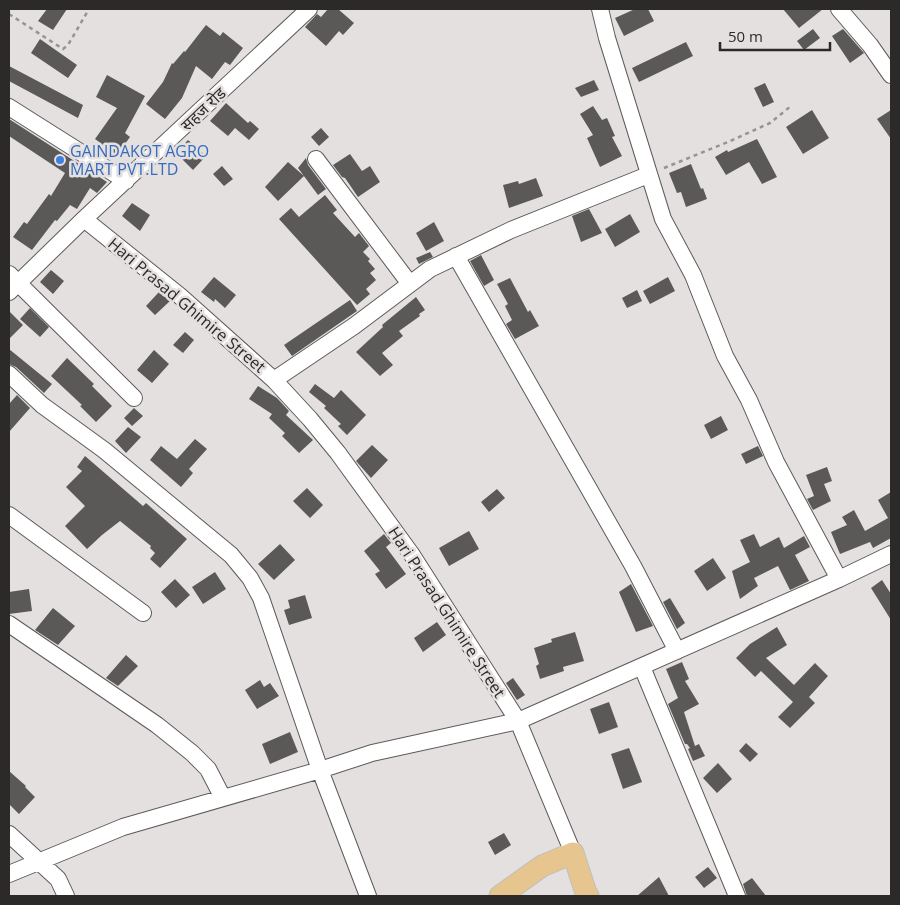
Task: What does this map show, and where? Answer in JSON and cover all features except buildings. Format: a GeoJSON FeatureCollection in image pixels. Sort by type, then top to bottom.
{"type":"FeatureCollection","features":[{"type":"Feature","properties":{"kind":"main road"},"geometry":{"type":"LineString","coordinates":[[500,896],[542,866],[573,852],[588,896]]}},
{"type":"Feature","properties":{"kind":"street","name":"सहज रोड"},"geometry":{"type":"LineString","coordinates":[[12,283],[84,219],[309,9]]}},
{"type":"Feature","properties":{"kind":"street"},"geometry":{"type":"LineString","coordinates":[[600,9],[648,175],[663,219],[692,274],[725,356],[749,400],[776,462],[839,579]]}},
{"type":"Feature","properties":{"kind":"street"},"geometry":{"type":"LineString","coordinates":[[838,9],[870,45],[891,75]]}},
{"type":"Feature","properties":{"kind":"street"},"geometry":{"type":"LineString","coordinates":[[9,107],[126,180]]}},
{"type":"Feature","properties":{"kind":"street"},"geometry":{"type":"LineString","coordinates":[[316,159],[410,284]]}},
{"type":"Feature","properties":{"kind":"street"},"geometry":{"type":"LineString","coordinates":[[274,380],[354,326],[430,269],[532,220],[648,175]]}},
{"type":"Feature","properties":{"kind":"street","name":"Hari Prasad Ghimire Street"},"geometry":{"type":"LineString","coordinates":[[84,219],[180,296],[274,380],[332,446],[412,555],[518,721],[573,852]]}},
{"type":"Feature","properties":{"kind":"street"},"geometry":{"type":"LineString","coordinates":[[456,256],[633,566],[677,651]]}},
{"type":"Feature","properties":{"kind":"street"},"geometry":{"type":"LineString","coordinates":[[12,283],[134,398]]}},
{"type":"Feature","properties":{"kind":"street"},"geometry":{"type":"LineString","coordinates":[[9,374],[42,405],[104,450],[230,555],[250,578],[261,598],[320,770],[368,896]]}},
{"type":"Feature","properties":{"kind":"street"},"geometry":{"type":"LineString","coordinates":[[9,515],[143,613]]}},
{"type":"Feature","properties":{"kind":"street"},"geometry":{"type":"LineString","coordinates":[[9,874],[123,827],[372,753],[518,721],[839,579],[891,554]]}},
{"type":"Feature","properties":{"kind":"street"},"geometry":{"type":"LineString","coordinates":[[9,624],[157,725],[178,742],[208,769],[223,798]]}},
{"type":"Feature","properties":{"kind":"street"},"geometry":{"type":"LineString","coordinates":[[642,667],[737,896]]}},
{"type":"Feature","properties":{"kind":"street"},"geometry":{"type":"LineString","coordinates":[[9,834],[58,878],[66,896]]}},
{"type":"Feature","properties":{"kind":"path"},"geometry":{"type":"LineString","coordinates":[[9,14],[63,48],[68,45],[89,9]]}},
{"type":"Feature","properties":{"kind":"path"},"geometry":{"type":"LineString","coordinates":[[648,175],[770,123],[791,106]]}},
{"type":"Feature","properties":{"kind":"place","name":"GAINDAKOT AGRO MART PVT.LTD"},"geometry":{"type":"Point","coordinates":[60,160]}}]}
